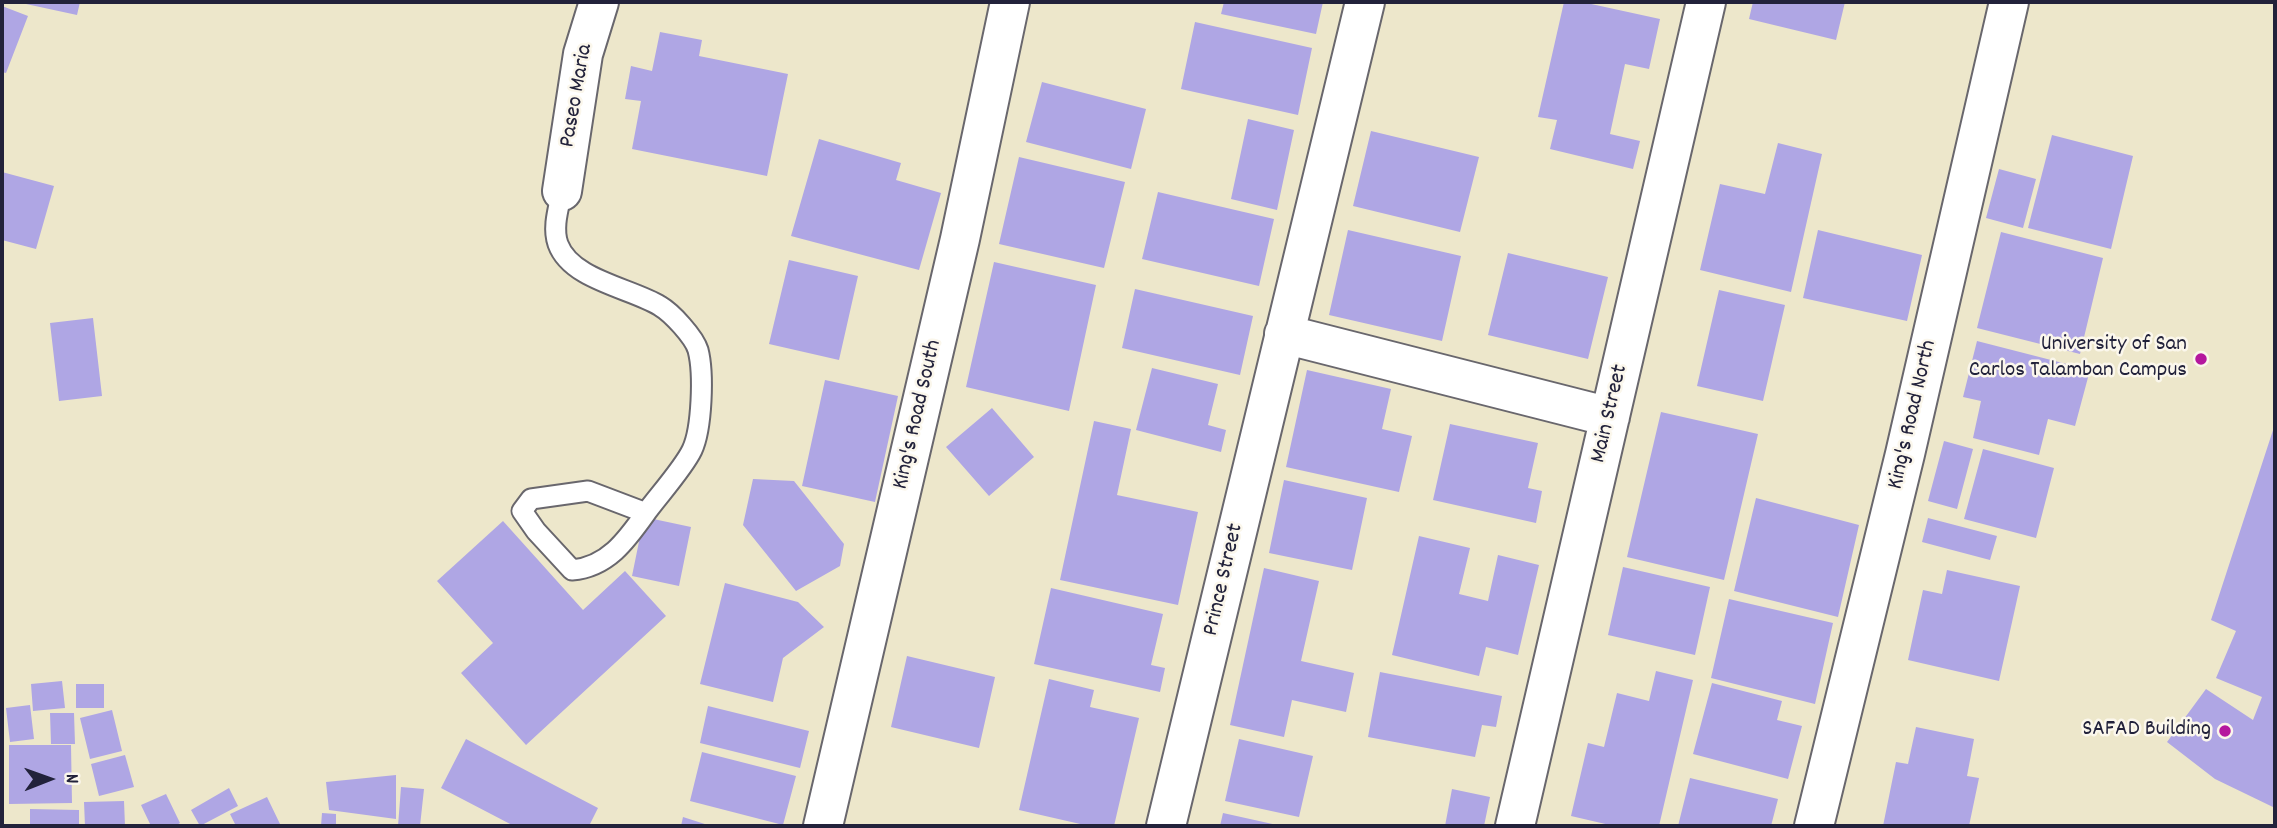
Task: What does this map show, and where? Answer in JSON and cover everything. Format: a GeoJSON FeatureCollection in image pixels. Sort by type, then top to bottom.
{"type":"FeatureCollection","features":[{"type":"Feature","properties":{"kind":"street","name":"Paseo Maria"},"geometry":{"type":"LineString","coordinates":[[562,191],[583,54],[599,2]]}},
{"type":"Feature","properties":{"kind":"street","name":"King's Road South"},"geometry":{"type":"LineString","coordinates":[[823,826],[960,239],[1010,2]]}},
{"type":"Feature","properties":{"kind":"street","name":"Prince Street"},"geometry":{"type":"LineString","coordinates":[[1166,826],[1365,2]]}},
{"type":"Feature","properties":{"kind":"street","name":"Main Street"},"geometry":{"type":"LineString","coordinates":[[1515,826],[1706,2]]}},
{"type":"Feature","properties":{"kind":"street","name":"King's Road North"},"geometry":{"type":"LineString","coordinates":[[1814,826],[1906,454],[2010,2]]}},
{"type":"Feature","properties":{"kind":"street"},"geometry":{"type":"LineString","coordinates":[[1283,334],[1610,417]]}},
{"type":"Feature","properties":{"kind":"lane"},"geometry":{"type":"LineString","coordinates":[[562,191],[555,226],[558,244],[568,259],[593,278],[661,306],[680,323],[698,348],[701,381],[698,429],[692,451],[646,513],[619,548],[601,562],[585,569],[572,570],[536,531],[522,510],[531,499],[588,491],[646,513]]}},
{"type":"Feature","properties":{"kind":"building"},"geometry":{"type":"Polygon","coordinates":[[[26,2],[80,2],[77,15],[26,2]]]}},
{"type":"Feature","properties":{"kind":"building"},"geometry":{"type":"Polygon","coordinates":[[[1224,2],[1323,2],[1316,34],[1221,14],[1224,2]]]}},
{"type":"Feature","properties":{"kind":"building"},"geometry":{"type":"Polygon","coordinates":[[[1564,2],[1582,2],[1660,19],[1649,69],[1625,64],[1610,134],[1640,141],[1633,169],[1550,149],[1557,120],[1538,117],[1564,2]]]}},
{"type":"Feature","properties":{"kind":"building"},"geometry":{"type":"Polygon","coordinates":[[[1753,2],[1845,2],[1836,40],[1749,19],[1753,2]]]}},
{"type":"Feature","properties":{"kind":"building"},"geometry":{"type":"Polygon","coordinates":[[[2,6],[28,16],[6,73],[2,72],[2,6]]]}},
{"type":"Feature","properties":{"kind":"building"},"geometry":{"type":"Polygon","coordinates":[[[1195,22],[1312,48],[1298,115],[1181,89],[1195,22]]]}},
{"type":"Feature","properties":{"kind":"building"},"geometry":{"type":"Polygon","coordinates":[[[660,32],[702,40],[699,56],[788,74],[767,176],[632,149],[641,101],[625,99],[631,66],[652,71],[660,32]]]}},
{"type":"Feature","properties":{"kind":"building"},"geometry":{"type":"Polygon","coordinates":[[[1042,82],[1146,109],[1131,169],[1026,142],[1042,82]]]}},
{"type":"Feature","properties":{"kind":"building"},"geometry":{"type":"Polygon","coordinates":[[[1248,119],[1294,130],[1277,210],[1231,199],[1248,119]]]}},
{"type":"Feature","properties":{"kind":"building"},"geometry":{"type":"Polygon","coordinates":[[[1371,131],[1479,157],[1460,232],[1353,206],[1371,131]]]}},
{"type":"Feature","properties":{"kind":"building"},"geometry":{"type":"Polygon","coordinates":[[[2052,135],[2133,156],[2111,249],[2028,228],[2052,135]]]}},
{"type":"Feature","properties":{"kind":"building"},"geometry":{"type":"Polygon","coordinates":[[[819,139],[901,163],[896,180],[941,193],[919,270],[791,236],[819,139]]]}},
{"type":"Feature","properties":{"kind":"building"},"geometry":{"type":"Polygon","coordinates":[[[1778,143],[1822,154],[1791,292],[1700,270],[1720,184],[1765,194],[1778,143]]]}},
{"type":"Feature","properties":{"kind":"building"},"geometry":{"type":"Polygon","coordinates":[[[1019,157],[1125,182],[1104,268],[999,244],[1019,157]]]}},
{"type":"Feature","properties":{"kind":"building"},"geometry":{"type":"Polygon","coordinates":[[[1999,169],[2036,179],[2023,228],[1986,218],[1999,169]]]}},
{"type":"Feature","properties":{"kind":"building"},"geometry":{"type":"Polygon","coordinates":[[[2,172],[54,186],[36,249],[2,240],[2,172]]]}},
{"type":"Feature","properties":{"kind":"building"},"geometry":{"type":"Polygon","coordinates":[[[1158,192],[1274,219],[1259,286],[1142,259],[1158,192]]]}},
{"type":"Feature","properties":{"kind":"building"},"geometry":{"type":"Polygon","coordinates":[[[1348,230],[1461,256],[1442,341],[1329,315],[1348,230]]]}},
{"type":"Feature","properties":{"kind":"building"},"geometry":{"type":"Polygon","coordinates":[[[1818,230],[1922,255],[1907,321],[1803,298],[1818,230]]]}},
{"type":"Feature","properties":{"kind":"building"},"geometry":{"type":"Polygon","coordinates":[[[2001,232],[2103,258],[2080,354],[1977,328],[2001,232]]]}},
{"type":"Feature","properties":{"kind":"building"},"geometry":{"type":"Polygon","coordinates":[[[1508,253],[1608,277],[1588,359],[1488,335],[1508,253]]]}},
{"type":"Feature","properties":{"kind":"building"},"geometry":{"type":"Polygon","coordinates":[[[789,260],[858,276],[839,360],[769,344],[789,260]]]}},
{"type":"Feature","properties":{"kind":"building"},"geometry":{"type":"Polygon","coordinates":[[[994,262],[1096,285],[1069,411],[966,387],[994,262]]]}},
{"type":"Feature","properties":{"kind":"building"},"geometry":{"type":"Polygon","coordinates":[[[1135,289],[1253,316],[1240,375],[1122,348],[1135,289]]]}},
{"type":"Feature","properties":{"kind":"building"},"geometry":{"type":"Polygon","coordinates":[[[1719,290],[1785,305],[1763,401],[1697,386],[1719,290]]]}},
{"type":"Feature","properties":{"kind":"building"},"geometry":{"type":"Polygon","coordinates":[[[93,318],[102,396],[59,401],[50,323],[93,318]]]}},
{"type":"Feature","properties":{"kind":"building"},"geometry":{"type":"Polygon","coordinates":[[[1977,341],[2090,370],[2075,426],[2048,419],[2039,455],[1973,438],[1981,401],[1963,397],[1977,341]]]}},
{"type":"Feature","properties":{"kind":"building"},"geometry":{"type":"Polygon","coordinates":[[[1152,368],[1218,384],[1208,425],[1226,430],[1221,452],[1136,430],[1152,368]]]}},
{"type":"Feature","properties":{"kind":"building"},"geometry":{"type":"Polygon","coordinates":[[[1307,370],[1391,389],[1382,429],[1412,436],[1399,492],[1286,467],[1307,370]]]}},
{"type":"Feature","properties":{"kind":"building"},"geometry":{"type":"Polygon","coordinates":[[[825,380],[898,396],[875,502],[802,486],[825,380]]]}},
{"type":"Feature","properties":{"kind":"building"},"geometry":{"type":"Polygon","coordinates":[[[992,408],[1034,457],[989,496],[946,447],[992,408]]]}},
{"type":"Feature","properties":{"kind":"building"},"geometry":{"type":"Polygon","coordinates":[[[1661,412],[1758,434],[1724,580],[1627,557],[1661,412]]]}},
{"type":"Feature","properties":{"kind":"building"},"geometry":{"type":"Polygon","coordinates":[[[1094,421],[1131,429],[1117,495],[1198,512],[1178,605],[1060,580],[1094,421]]]}},
{"type":"Feature","properties":{"kind":"building"},"geometry":{"type":"Polygon","coordinates":[[[1450,424],[1538,443],[1528,488],[1542,491],[1536,523],[1433,500],[1450,424]]]}},
{"type":"Feature","properties":{"kind":"building"},"geometry":{"type":"Polygon","coordinates":[[[2275,424],[2275,808],[2215,779],[2167,742],[2206,689],[2253,720],[2262,697],[2216,678],[2236,631],[2211,620],[2275,424]]]}},
{"type":"Feature","properties":{"kind":"building"},"geometry":{"type":"Polygon","coordinates":[[[1944,441],[1973,449],[1957,509],[1928,501],[1944,441]]]}},
{"type":"Feature","properties":{"kind":"building"},"geometry":{"type":"Polygon","coordinates":[[[1983,449],[2054,468],[2036,538],[1964,519],[1983,449]]]}},
{"type":"Feature","properties":{"kind":"building"},"geometry":{"type":"Polygon","coordinates":[[[753,479],[794,481],[844,544],[840,566],[796,591],[743,525],[753,479]]]}},
{"type":"Feature","properties":{"kind":"building"},"geometry":{"type":"Polygon","coordinates":[[[1284,480],[1367,498],[1352,570],[1269,553],[1284,480]]]}},
{"type":"Feature","properties":{"kind":"building"},"geometry":{"type":"Polygon","coordinates":[[[1756,498],[1859,525],[1838,617],[1734,591],[1756,498]]]}},
{"type":"Feature","properties":{"kind":"building"},"geometry":{"type":"Polygon","coordinates":[[[644,517],[691,527],[679,586],[632,576],[644,517]]]}},
{"type":"Feature","properties":{"kind":"building"},"geometry":{"type":"Polygon","coordinates":[[[1928,518],[1997,536],[1990,560],[1922,542],[1928,518]]]}},
{"type":"Feature","properties":{"kind":"building"},"geometry":{"type":"Polygon","coordinates":[[[503,521],[583,610],[625,571],[666,616],[526,745],[461,673],[493,643],[437,581],[503,521]]]}},
{"type":"Feature","properties":{"kind":"building"},"geometry":{"type":"Polygon","coordinates":[[[1419,536],[1470,548],[1459,594],[1488,601],[1498,555],[1539,565],[1518,655],[1486,647],[1479,676],[1392,655],[1419,536]]]}},
{"type":"Feature","properties":{"kind":"building"},"geometry":{"type":"Polygon","coordinates":[[[1623,567],[1710,587],[1695,655],[1608,635],[1623,567]]]}},
{"type":"Feature","properties":{"kind":"building"},"geometry":{"type":"Polygon","coordinates":[[[1264,568],[1319,581],[1301,661],[1354,673],[1346,712],[1292,700],[1284,737],[1230,725],[1264,568]]]}},
{"type":"Feature","properties":{"kind":"building"},"geometry":{"type":"Polygon","coordinates":[[[1947,570],[2020,586],[1999,681],[1908,660],[1923,590],[1942,594],[1947,570]]]}},
{"type":"Feature","properties":{"kind":"building"},"geometry":{"type":"Polygon","coordinates":[[[725,583],[798,602],[824,627],[783,658],[773,702],[700,684],[725,583]]]}},
{"type":"Feature","properties":{"kind":"building"},"geometry":{"type":"Polygon","coordinates":[[[1051,588],[1163,614],[1151,665],[1165,668],[1160,692],[1034,664],[1051,588]]]}},
{"type":"Feature","properties":{"kind":"building"},"geometry":{"type":"Polygon","coordinates":[[[1729,599],[1833,623],[1815,704],[1711,678],[1729,599]]]}},
{"type":"Feature","properties":{"kind":"building"},"geometry":{"type":"Polygon","coordinates":[[[907,656],[995,677],[979,748],[891,727],[907,656]]]}},
{"type":"Feature","properties":{"kind":"building"},"geometry":{"type":"Polygon","coordinates":[[[1656,671],[1693,680],[1659,826],[1614,826],[1571,816],[1588,743],[1604,747],[1617,693],[1649,701],[1656,671]]]}},
{"type":"Feature","properties":{"kind":"building"},"geometry":{"type":"Polygon","coordinates":[[[1380,672],[1502,696],[1496,727],[1482,725],[1475,757],[1368,737],[1380,672]]]}},
{"type":"Feature","properties":{"kind":"building"},"geometry":{"type":"Polygon","coordinates":[[[1049,679],[1094,690],[1090,707],[1139,718],[1114,826],[1089,826],[1019,810],[1049,679]]]}},
{"type":"Feature","properties":{"kind":"building"},"geometry":{"type":"Polygon","coordinates":[[[62,681],[65,708],[33,711],[31,684],[62,681]]]}},
{"type":"Feature","properties":{"kind":"building"},"geometry":{"type":"Polygon","coordinates":[[[1712,683],[1782,701],[1777,720],[1802,726],[1788,779],[1693,754],[1712,683]]]}},
{"type":"Feature","properties":{"kind":"building"},"geometry":{"type":"Polygon","coordinates":[[[76,684],[104,684],[104,708],[76,708],[76,684]]]}},
{"type":"Feature","properties":{"kind":"building"},"geometry":{"type":"Polygon","coordinates":[[[30,705],[34,739],[10,742],[6,708],[30,705]]]}},
{"type":"Feature","properties":{"kind":"building"},"geometry":{"type":"Polygon","coordinates":[[[708,706],[809,731],[800,768],[700,743],[708,706]]]}},
{"type":"Feature","properties":{"kind":"building"},"geometry":{"type":"Polygon","coordinates":[[[112,710],[122,751],[90,759],[80,718],[112,710]]]}},
{"type":"Feature","properties":{"kind":"building"},"geometry":{"type":"Polygon","coordinates":[[[50,713],[74,713],[75,744],[51,744],[50,713]]]}},
{"type":"Feature","properties":{"kind":"building"},"geometry":{"type":"Polygon","coordinates":[[[1916,727],[1974,739],[1967,776],[1979,778],[1969,826],[1883,826],[1896,762],[1908,764],[1916,727]]]}},
{"type":"Feature","properties":{"kind":"building"},"geometry":{"type":"Polygon","coordinates":[[[466,739],[598,808],[589,826],[514,826],[441,788],[466,739]]]}},
{"type":"Feature","properties":{"kind":"building"},"geometry":{"type":"Polygon","coordinates":[[[1239,739],[1313,756],[1299,817],[1225,801],[1239,739]]]}},
{"type":"Feature","properties":{"kind":"building"},"geometry":{"type":"Polygon","coordinates":[[[9,745],[71,745],[72,803],[9,804],[9,745]]]}},
{"type":"Feature","properties":{"kind":"building"},"geometry":{"type":"Polygon","coordinates":[[[702,752],[796,776],[783,825],[690,801],[702,752]]]}},
{"type":"Feature","properties":{"kind":"building"},"geometry":{"type":"Polygon","coordinates":[[[125,755],[134,787],[99,796],[91,764],[125,755]]]}},
{"type":"Feature","properties":{"kind":"building"},"geometry":{"type":"Polygon","coordinates":[[[396,775],[396,819],[329,810],[326,782],[396,775]]]}},
{"type":"Feature","properties":{"kind":"building"},"geometry":{"type":"Polygon","coordinates":[[[1690,778],[1778,799],[1771,826],[1678,826],[1690,778]]]}},
{"type":"Feature","properties":{"kind":"building"},"geometry":{"type":"Polygon","coordinates":[[[401,787],[424,789],[420,826],[398,826],[401,787]]]}},
{"type":"Feature","properties":{"kind":"building"},"geometry":{"type":"Polygon","coordinates":[[[229,788],[238,806],[200,826],[191,810],[229,788]]]}},
{"type":"Feature","properties":{"kind":"building"},"geometry":{"type":"Polygon","coordinates":[[[1452,789],[1490,797],[1484,826],[1445,826],[1452,789]]]}},
{"type":"Feature","properties":{"kind":"building"},"geometry":{"type":"Polygon","coordinates":[[[166,794],[180,823],[175,826],[151,826],[141,805],[166,794]]]}},
{"type":"Feature","properties":{"kind":"building"},"geometry":{"type":"Polygon","coordinates":[[[267,797],[281,826],[236,826],[230,814],[267,797]]]}},
{"type":"Feature","properties":{"kind":"building"},"geometry":{"type":"Polygon","coordinates":[[[124,801],[125,826],[85,826],[84,802],[124,801]]]}},
{"type":"Feature","properties":{"kind":"building"},"geometry":{"type":"Polygon","coordinates":[[[30,809],[79,810],[79,826],[30,826],[30,809]]]}},
{"type":"Feature","properties":{"kind":"building"},"geometry":{"type":"Polygon","coordinates":[[[322,813],[336,814],[336,826],[321,826],[322,813]]]}},
{"type":"Feature","properties":{"kind":"building"},"geometry":{"type":"Polygon","coordinates":[[[1223,813],[1277,825],[1277,826],[1220,826],[1223,813]]]}},
{"type":"Feature","properties":{"kind":"building"},"geometry":{"type":"Polygon","coordinates":[[[683,817],[711,826],[681,826],[683,817]]]}},
{"type":"Feature","properties":{"kind":"place","name":"University of San Carlos Talamban Campus"},"geometry":{"type":"Point","coordinates":[2201,359]}},
{"type":"Feature","properties":{"kind":"place","name":"SAFAD Building"},"geometry":{"type":"Point","coordinates":[2225,731]}}]}
